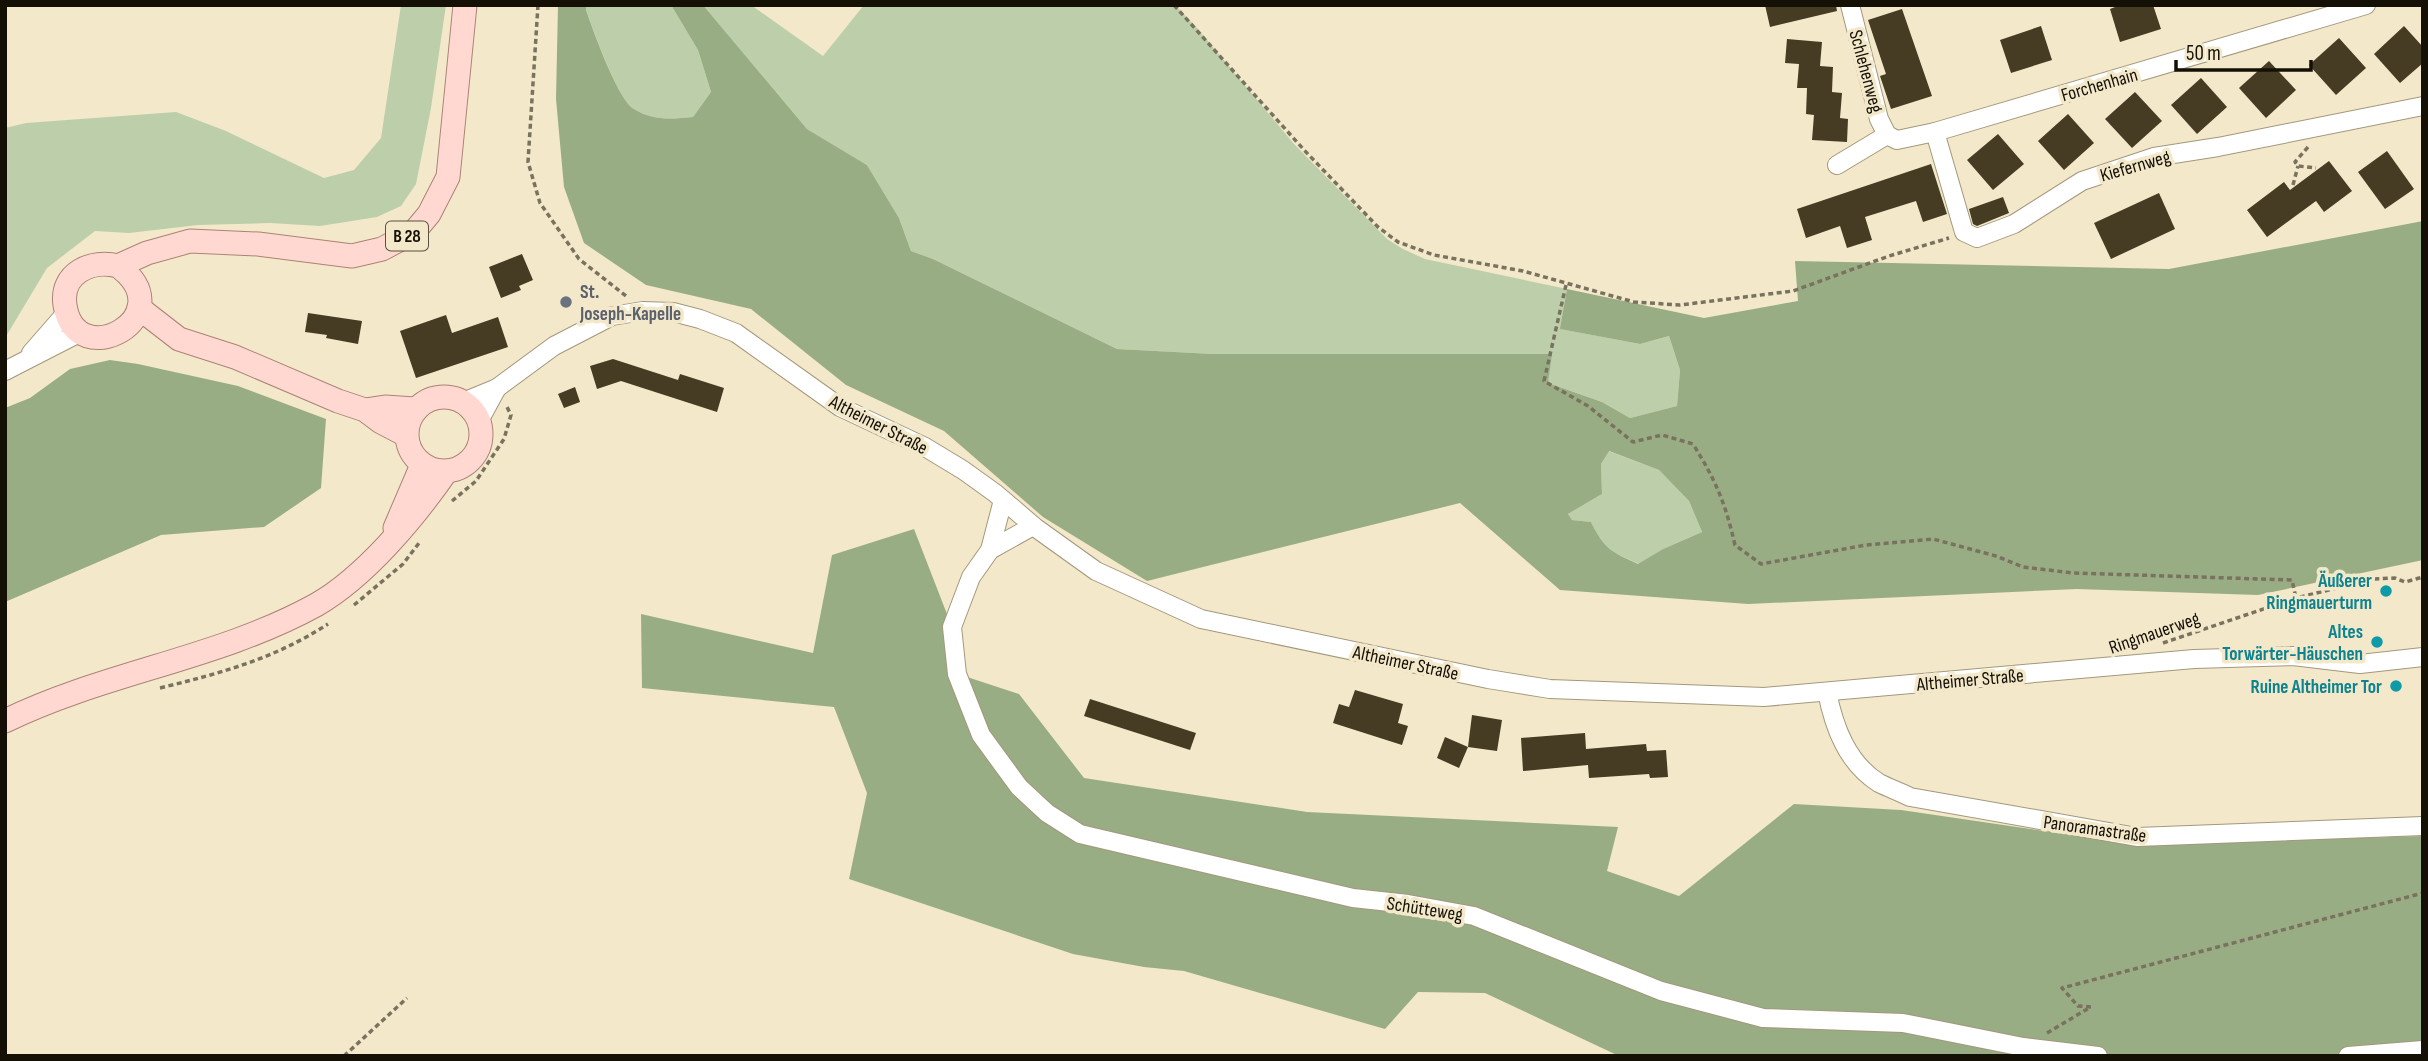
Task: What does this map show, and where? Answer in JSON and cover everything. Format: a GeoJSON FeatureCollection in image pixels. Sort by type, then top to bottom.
{"type":"FeatureCollection","features":[{"type":"Feature","properties":{"kind":"main road","name":"B 28"},"geometry":{"type":"LineString","coordinates":[[118,266],[147,253],[190,241],[258,244],[352,256],[382,249],[414,232],[429,214],[448,177],[465,5]]}},
{"type":"Feature","properties":{"kind":"main road"},"geometry":{"type":"LineString","coordinates":[[167,248],[138,297],[134,321],[124,331],[103,338],[91,337],[81,332],[72,324],[66,313],[64,300],[72,277],[82,269],[94,264],[118,266],[130,275],[138,297],[179,339]]}},
{"type":"Feature","properties":{"kind":"main road"},"geometry":{"type":"LineString","coordinates":[[124,331],[156,340],[179,339],[235,357],[365,410],[406,435]]}},
{"type":"Feature","properties":{"kind":"main road"},"geometry":{"type":"LineString","coordinates":[[451,397],[463,402],[473,410],[479,421],[482,432],[480,444],[475,455],[457,470],[433,471],[422,465],[408,447],[408,422],[415,410],[426,401],[451,397]]}},
{"type":"Feature","properties":{"kind":"main road"},"geometry":{"type":"LineString","coordinates":[[365,410],[384,407],[415,410]]}},
{"type":"Feature","properties":{"kind":"main road"},"geometry":{"type":"LineString","coordinates":[[390,540],[422,465]]}},
{"type":"Feature","properties":{"kind":"main road"},"geometry":{"type":"LineString","coordinates":[[5,721],[64,696],[264,631],[318,604],[360,573],[416,515],[446,472]]}},
{"type":"Feature","properties":{"kind":"street","name":"Schlehenweg"},"geometry":{"type":"LineString","coordinates":[[1850,5],[1879,119],[1887,135]]}},
{"type":"Feature","properties":{"kind":"street","name":"Forchenhain"},"geometry":{"type":"LineString","coordinates":[[1887,135],[1897,140],[1935,132],[2366,5]]}},
{"type":"Feature","properties":{"kind":"street","name":"Kiefernweg"},"geometry":{"type":"LineString","coordinates":[[1964,232],[1977,238],[2014,224],[2082,181],[2154,157],[2423,106]]}},
{"type":"Feature","properties":{"kind":"street"},"geometry":{"type":"LineString","coordinates":[[1935,132],[1964,232]]}},
{"type":"Feature","properties":{"kind":"street"},"geometry":{"type":"LineString","coordinates":[[1837,165],[1887,135]]}},
{"type":"Feature","properties":{"kind":"street","name":"Altheimer Straße"},"geometry":{"type":"LineString","coordinates":[[463,402],[497,388],[532,361],[581,331],[612,316],[643,311],[673,312],[700,319],[736,333],[840,407],[925,446],[963,470],[1033,526],[1096,571],[1201,619],[1488,680],[1550,689],[1764,697],[2194,659],[2293,656],[2360,664],[2423,657]]}},
{"type":"Feature","properties":{"kind":"street"},"geometry":{"type":"LineString","coordinates":[[27,358],[66,313]]}},
{"type":"Feature","properties":{"kind":"street"},"geometry":{"type":"LineString","coordinates":[[5,372],[27,358],[81,332]]}},
{"type":"Feature","properties":{"kind":"street","name":"Altheimer Straße"},"geometry":{"type":"LineString","coordinates":[[479,421],[497,388]]}},
{"type":"Feature","properties":{"kind":"street","name":"Schütteweg"},"geometry":{"type":"LineString","coordinates":[[1003,500],[990,550],[971,577],[952,627],[957,674],[981,735],[1019,787],[1047,813],[1080,834],[1353,898],[1408,904],[1474,916],[1661,991],[1763,1018],[1903,1023],[2023,1046],[2098,1056]]}},
{"type":"Feature","properties":{"kind":"street","name":"Schütteweg"},"geometry":{"type":"LineString","coordinates":[[990,550],[1033,526]]}},
{"type":"Feature","properties":{"kind":"street","name":"Panoramastraße"},"geometry":{"type":"LineString","coordinates":[[1828,692],[1834,724],[1854,760],[1877,782],[1910,797],[2137,837],[2423,825]]}},
{"type":"Feature","properties":{"kind":"street"},"geometry":{"type":"LineString","coordinates":[[2348,1056],[2423,1050]]}},
{"type":"Feature","properties":{"kind":"path"},"geometry":{"type":"LineString","coordinates":[[538,5],[528,162],[540,203],[579,259],[643,311]]}},
{"type":"Feature","properties":{"kind":"path"},"geometry":{"type":"LineString","coordinates":[[1174,5],[1305,151],[1378,227],[1398,242],[1434,255],[1523,271],[1634,302],[1680,304],[1793,291],[1964,232]]}},
{"type":"Feature","properties":{"kind":"path"},"geometry":{"type":"LineString","coordinates":[[2293,185],[2298,166],[2295,162],[2297,158],[2333,124]]}},
{"type":"Feature","properties":{"kind":"path"},"geometry":{"type":"LineString","coordinates":[[2298,166],[2316,168]]}},
{"type":"Feature","properties":{"kind":"path"},"geometry":{"type":"LineString","coordinates":[[1566,285],[1545,381],[1588,406],[1633,442],[1662,435],[1693,444],[1713,477],[1726,508],[1735,545],[1761,564],[1866,545],[1933,539],[1996,556],[2023,568],[2292,580],[2296,598]]}},
{"type":"Feature","properties":{"kind":"path","name":"Ringmauerweg"},"geometry":{"type":"LineString","coordinates":[[2156,645],[2296,598],[2374,579],[2395,578],[2405,582],[2423,577]]}},
{"type":"Feature","properties":{"kind":"path"},"geometry":{"type":"LineString","coordinates":[[2023,1046],[2091,1007],[2078,1006],[2062,988],[2423,893]]}},
{"type":"Feature","properties":{"kind":"path"},"geometry":{"type":"LineString","coordinates":[[344,1056],[407,998]]}},
{"type":"Feature","properties":{"kind":"green space"},"geometry":{"type":"Polygon","coordinates":[[[401,5],[446,5],[431,108],[416,184],[401,206],[377,217],[320,226],[270,223],[198,225],[129,233],[95,231],[47,268],[5,338],[5,128],[26,123],[176,112],[226,131],[324,178],[354,170],[381,138],[401,5]]]}},
{"type":"Feature","properties":{"kind":"green space"},"geometry":{"type":"Polygon","coordinates":[[[558,5],[586,5],[607,64],[628,103],[641,113],[655,117],[693,117],[711,92],[698,50],[671,5],[703,5],[807,129],[867,165],[899,218],[911,251],[933,259],[1117,349],[1213,354],[1552,354],[1548,383],[1602,402],[1630,418],[1677,406],[1680,370],[1669,336],[1640,344],[1560,329],[1567,289],[1704,318],[1798,301],[1795,261],[2169,269],[2423,221],[2423,560],[2258,595],[2077,589],[1748,604],[1560,590],[1460,503],[1147,581],[1043,517],[944,431],[846,385],[751,309],[646,285],[584,243],[564,187],[556,99],[558,5]],[[1609,451],[1601,464],[1602,494],[1568,514],[1572,520],[1591,522],[1610,549],[1638,564],[1663,549],[1702,532],[1689,501],[1659,470],[1609,451]]]}},
{"type":"Feature","properties":{"kind":"green space"},"geometry":{"type":"Polygon","coordinates":[[[586,5],[671,5],[698,50],[711,92],[693,117],[655,117],[641,113],[628,103],[607,63],[586,5]]]}},
{"type":"Feature","properties":{"kind":"green space"},"geometry":{"type":"Polygon","coordinates":[[[703,5],[751,5],[823,56],[864,5],[1175,5],[1294,144],[1387,239],[1425,259],[1567,289],[1561,329],[1640,344],[1669,336],[1680,370],[1677,406],[1630,418],[1602,402],[1548,383],[1551,355],[1213,354],[1117,349],[933,259],[911,251],[899,218],[867,165],[807,129],[703,5]]]}},
{"type":"Feature","properties":{"kind":"green space"},"geometry":{"type":"Polygon","coordinates":[[[110,360],[238,386],[326,419],[321,488],[264,527],[161,535],[5,602],[5,408],[30,398],[70,369],[110,360]]]}},
{"type":"Feature","properties":{"kind":"green space"},"geometry":{"type":"Polygon","coordinates":[[[1608,451],[1659,470],[1689,501],[1702,532],[1663,549],[1639,564],[1610,549],[1591,522],[1572,520],[1568,514],[1602,494],[1601,464],[1608,451]]]}},
{"type":"Feature","properties":{"kind":"green space"},"geometry":{"type":"Polygon","coordinates":[[[914,529],[952,627],[958,674],[1019,694],[1084,778],[1307,812],[1618,827],[1607,871],[1679,896],[1794,804],[1901,810],[2140,845],[2423,836],[2423,1056],[1619,1056],[1485,993],[1418,992],[1385,1029],[1184,971],[1144,967],[1073,954],[849,879],[867,793],[834,707],[642,688],[641,614],[813,653],[832,555],[914,529]]]}},
{"type":"Feature","properties":{"kind":"building"},"geometry":{"type":"Polygon","coordinates":[[[1765,5],[1836,5],[1837,11],[1770,27],[1765,5]]]}},
{"type":"Feature","properties":{"kind":"building"},"geometry":{"type":"Polygon","coordinates":[[[2120,5],[2153,5],[2161,29],[2120,42],[2110,9],[2120,5]]]}},
{"type":"Feature","properties":{"kind":"building"},"geometry":{"type":"Polygon","coordinates":[[[1902,9],[1932,96],[1891,109],[1880,76],[1886,74],[1868,20],[1902,9]]]}},
{"type":"Feature","properties":{"kind":"building"},"geometry":{"type":"Polygon","coordinates":[[[2041,26],[2052,60],[2011,73],[2000,40],[2041,26]]]}},
{"type":"Feature","properties":{"kind":"building"},"geometry":{"type":"Polygon","coordinates":[[[2404,26],[2423,47],[2423,63],[2400,83],[2374,54],[2404,26]]]}},
{"type":"Feature","properties":{"kind":"building"},"geometry":{"type":"Polygon","coordinates":[[[2339,38],[2366,68],[2336,95],[2309,65],[2339,38]]]}},
{"type":"Feature","properties":{"kind":"building"},"geometry":{"type":"Polygon","coordinates":[[[1787,39],[1822,42],[1820,66],[1833,67],[1832,92],[1842,93],[1840,118],[1848,119],[1847,142],[1812,140],[1814,115],[1806,114],[1807,88],[1797,88],[1799,64],[1785,63],[1787,39]]]}},
{"type":"Feature","properties":{"kind":"building"},"geometry":{"type":"Polygon","coordinates":[[[2269,61],[2296,90],[2266,118],[2239,88],[2269,61]]]}},
{"type":"Feature","properties":{"kind":"building"},"geometry":{"type":"Polygon","coordinates":[[[2201,78],[2227,107],[2197,134],[2171,105],[2201,78]]]}},
{"type":"Feature","properties":{"kind":"building"},"geometry":{"type":"Polygon","coordinates":[[[2135,92],[2162,121],[2132,148],[2105,119],[2135,92]]]}},
{"type":"Feature","properties":{"kind":"building"},"geometry":{"type":"Polygon","coordinates":[[[2068,114],[2094,143],[2064,170],[2038,141],[2068,114]]]}},
{"type":"Feature","properties":{"kind":"building"},"geometry":{"type":"Polygon","coordinates":[[[1998,134],[2024,164],[1993,190],[1967,160],[1998,134]]]}},
{"type":"Feature","properties":{"kind":"building"},"geometry":{"type":"Polygon","coordinates":[[[2387,151],[2414,189],[2385,209],[2358,172],[2387,151]]]}},
{"type":"Feature","properties":{"kind":"building"},"geometry":{"type":"Polygon","coordinates":[[[2329,161],[2352,191],[2324,212],[2316,201],[2267,237],[2247,210],[2284,182],[2290,190],[2329,161]]]}},
{"type":"Feature","properties":{"kind":"building"},"geometry":{"type":"Polygon","coordinates":[[[1931,164],[1947,214],[1923,222],[1916,201],[1865,217],[1872,240],[1847,248],[1840,226],[1806,238],[1797,209],[1931,164]]]}},
{"type":"Feature","properties":{"kind":"building"},"geometry":{"type":"Polygon","coordinates":[[[2159,193],[2175,229],[2111,259],[2094,223],[2159,193]]]}},
{"type":"Feature","properties":{"kind":"building"},"geometry":{"type":"Polygon","coordinates":[[[2003,197],[2009,213],[1977,226],[1973,224],[1969,209],[2003,197]]]}},
{"type":"Feature","properties":{"kind":"building"},"geometry":{"type":"Polygon","coordinates":[[[522,254],[533,280],[519,286],[521,290],[501,298],[489,267],[522,254]]]}},
{"type":"Feature","properties":{"kind":"building"},"geometry":{"type":"Polygon","coordinates":[[[308,313],[362,321],[358,344],[305,332],[308,313]]]}},
{"type":"Feature","properties":{"kind":"building"},"geometry":{"type":"Polygon","coordinates":[[[446,315],[452,333],[498,317],[508,347],[416,378],[400,331],[446,315]]]}},
{"type":"Feature","properties":{"kind":"building"},"geometry":{"type":"Polygon","coordinates":[[[613,359],[678,380],[680,374],[724,388],[717,412],[621,381],[597,389],[590,366],[613,359]]]}},
{"type":"Feature","properties":{"kind":"building"},"geometry":{"type":"Polygon","coordinates":[[[575,387],[580,402],[564,408],[558,394],[575,387]]]}},
{"type":"Feature","properties":{"kind":"building"},"geometry":{"type":"Polygon","coordinates":[[[1355,690],[1403,704],[1398,723],[1408,726],[1402,745],[1333,723],[1339,704],[1349,707],[1355,690]]]}},
{"type":"Feature","properties":{"kind":"building"},"geometry":{"type":"Polygon","coordinates":[[[1090,699],[1196,733],[1190,750],[1084,716],[1090,699]]]}},
{"type":"Feature","properties":{"kind":"building"},"geometry":{"type":"Polygon","coordinates":[[[1472,715],[1502,720],[1497,751],[1468,747],[1472,715]]]}},
{"type":"Feature","properties":{"kind":"building"},"geometry":{"type":"Polygon","coordinates":[[[1585,733],[1586,749],[1646,744],[1647,751],[1666,750],[1668,777],[1650,778],[1649,774],[1589,778],[1588,765],[1523,771],[1521,738],[1585,733]]]}},
{"type":"Feature","properties":{"kind":"building"},"geometry":{"type":"Polygon","coordinates":[[[1445,737],[1468,747],[1459,768],[1437,758],[1445,737]]]}},
{"type":"Feature","properties":{"kind":"place","name":"St. Joseph-Kapelle"},"geometry":{"type":"Point","coordinates":[566,302]}},
{"type":"Feature","properties":{"kind":"place","name":"Äußerer Ringmauerturm"},"geometry":{"type":"Point","coordinates":[2386,591]}},
{"type":"Feature","properties":{"kind":"place","name":"Altes Torwärter-Häuschen"},"geometry":{"type":"Point","coordinates":[2377,642]}},
{"type":"Feature","properties":{"kind":"place","name":"Ruine Altheimer Tor"},"geometry":{"type":"Point","coordinates":[2396,686]}}]}
